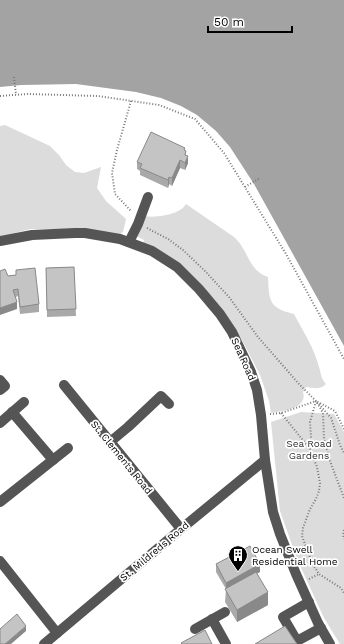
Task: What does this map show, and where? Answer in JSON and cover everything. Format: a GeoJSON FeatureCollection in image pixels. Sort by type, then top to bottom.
{"type":"FeatureCollection","features":[{"type":"Feature","properties":{"kind":"street"},"geometry":{"type":"LineString","coordinates":[[129,242],[138,224],[148,197]]}},
{"type":"Feature","properties":{"kind":"street","name":"Sea Road"},"geometry":{"type":"LineString","coordinates":[[0,242],[32,234],[85,233],[120,239],[152,251],[177,267],[199,288],[220,314],[232,332],[251,372],[257,390],[261,415],[265,460],[273,512],[296,574],[330,644]]}},
{"type":"Feature","properties":{"kind":"street"},"geometry":{"type":"LineString","coordinates":[[0,380],[5,386],[0,390]]}},
{"type":"Feature","properties":{"kind":"street","name":"St. Clements Road"},"geometry":{"type":"LineString","coordinates":[[64,385],[180,528]]}},
{"type":"Feature","properties":{"kind":"street"},"geometry":{"type":"LineString","coordinates":[[110,442],[161,396],[169,404]]}},
{"type":"Feature","properties":{"kind":"street"},"geometry":{"type":"LineString","coordinates":[[0,423],[24,402]]}},
{"type":"Feature","properties":{"kind":"street"},"geometry":{"type":"LineString","coordinates":[[12,412],[52,460]]}},
{"type":"Feature","properties":{"kind":"street"},"geometry":{"type":"LineString","coordinates":[[0,502],[68,448]]}},
{"type":"Feature","properties":{"kind":"street","name":"St. Mildreds Road"},"geometry":{"type":"LineString","coordinates":[[44,644],[180,528],[265,460]]}},
{"type":"Feature","properties":{"kind":"street"},"geometry":{"type":"LineString","coordinates":[[0,561],[56,634],[61,644]]}},
{"type":"Feature","properties":{"kind":"street"},"geometry":{"type":"LineString","coordinates":[[309,602],[283,617],[297,641],[321,628]]}},
{"type":"Feature","properties":{"kind":"street"},"geometry":{"type":"LineString","coordinates":[[195,629],[225,612]]}},
{"type":"Feature","properties":{"kind":"street"},"geometry":{"type":"LineString","coordinates":[[212,619],[226,644]]}},
{"type":"Feature","properties":{"kind":"path"},"geometry":{"type":"LineString","coordinates":[[14,77],[16,95]]}},
{"type":"Feature","properties":{"kind":"path"},"geometry":{"type":"LineString","coordinates":[[0,96],[27,94],[98,96],[159,105],[195,119],[224,153],[286,254],[344,359]]}},
{"type":"Feature","properties":{"kind":"path"},"geometry":{"type":"LineString","coordinates":[[131,101],[117,150],[112,174],[115,194],[134,214]]}},
{"type":"Feature","properties":{"kind":"path"},"geometry":{"type":"LineString","coordinates":[[245,187],[260,178]]}},
{"type":"Feature","properties":{"kind":"path"},"geometry":{"type":"LineString","coordinates":[[138,224],[168,238],[205,271],[228,297],[258,337],[331,418],[344,453]]}},
{"type":"Feature","properties":{"kind":"path"},"geometry":{"type":"LineString","coordinates":[[310,450],[310,422],[316,401]]}},
{"type":"Feature","properties":{"kind":"path"},"geometry":{"type":"LineString","coordinates":[[316,401],[323,413],[324,439],[330,461],[344,498]]}},
{"type":"Feature","properties":{"kind":"path"},"geometry":{"type":"LineString","coordinates":[[261,415],[281,413],[316,401],[335,411],[344,428]]}},
{"type":"Feature","properties":{"kind":"path"},"geometry":{"type":"LineString","coordinates":[[281,413],[310,450],[317,467],[320,483],[319,491],[310,509],[303,528],[302,536],[312,563],[319,574],[340,588],[344,593]]}},
{"type":"Feature","properties":{"kind":"path"},"geometry":{"type":"LineString","coordinates":[[344,530],[344,538]]}},
{"type":"Feature","properties":{"kind":"green space"},"geometry":{"type":"Polygon","coordinates":[[[5,125],[50,146],[66,165],[75,172],[84,173],[101,167],[97,188],[106,201],[126,219],[123,232],[119,235],[67,229],[30,229],[0,237],[0,126],[5,125]]]}},
{"type":"Feature","properties":{"kind":"green space"},"geometry":{"type":"Polygon","coordinates":[[[186,204],[236,239],[258,272],[268,277],[270,298],[275,306],[286,312],[294,314],[311,346],[322,378],[326,384],[319,388],[306,387],[303,392],[304,398],[298,406],[271,413],[269,401],[260,375],[242,340],[216,303],[143,244],[144,240],[136,236],[145,216],[148,217],[171,214],[184,207],[186,204]]]}},
{"type":"Feature","properties":{"kind":"green space","name":"Sea Road Gardens"},"geometry":{"type":"Polygon","coordinates":[[[301,412],[334,414],[344,432],[344,644],[340,644],[324,618],[297,559],[280,511],[271,422],[301,412]]]}},
{"type":"Feature","properties":{"kind":"shaded area"},"geometry":{"type":"Polygon","coordinates":[[[0,0],[344,0],[344,346],[254,184],[230,147],[216,131],[197,115],[181,106],[161,98],[136,92],[76,84],[0,87],[0,0]]]}},
{"type":"Feature","properties":{"kind":"building"},"geometry":{"type":"Polygon","coordinates":[[[151,132],[185,148],[185,155],[188,156],[185,163],[180,160],[172,178],[169,177],[168,180],[140,168],[142,164],[137,162],[151,132]]]}},
{"type":"Feature","properties":{"kind":"building"},"geometry":{"type":"Polygon","coordinates":[[[74,267],[76,309],[47,310],[46,268],[74,267]]]}},
{"type":"Feature","properties":{"kind":"building"},"geometry":{"type":"Polygon","coordinates":[[[35,268],[39,304],[20,307],[18,289],[13,290],[17,302],[0,308],[0,271],[5,269],[8,276],[16,275],[16,270],[35,268]]]}},
{"type":"Feature","properties":{"kind":"building","name":"Ocean Swell Residential Home"},"geometry":{"type":"Polygon","coordinates":[[[250,546],[260,564],[226,583],[216,564],[250,546]]]}},
{"type":"Feature","properties":{"kind":"building"},"geometry":{"type":"Polygon","coordinates":[[[256,572],[268,592],[237,610],[225,589],[256,572]]]}},
{"type":"Feature","properties":{"kind":"building"},"geometry":{"type":"Polygon","coordinates":[[[17,614],[26,626],[5,644],[0,644],[0,629],[17,614]]]}},
{"type":"Feature","properties":{"kind":"building"},"geometry":{"type":"Polygon","coordinates":[[[285,626],[297,644],[255,644],[285,626]]]}},
{"type":"Feature","properties":{"kind":"building"},"geometry":{"type":"Polygon","coordinates":[[[205,630],[212,644],[181,643],[205,630]]]}},
{"type":"Feature","properties":{"kind":"place","name":"Ocean Swell Residential Home"},"geometry":{"type":"Point","coordinates":[238,572]}}]}
